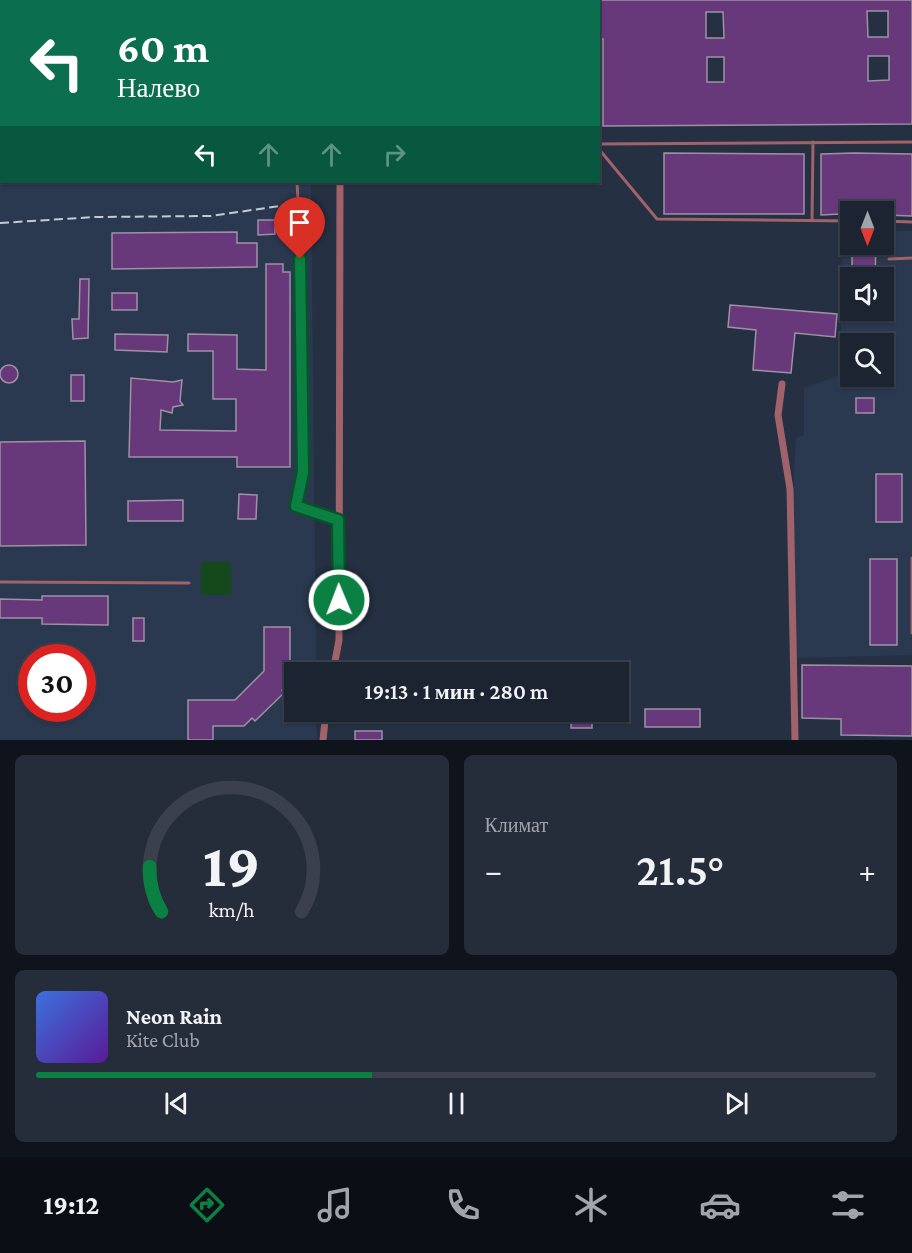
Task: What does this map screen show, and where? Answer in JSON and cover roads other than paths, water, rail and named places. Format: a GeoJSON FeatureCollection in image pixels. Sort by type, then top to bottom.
{"type":"FeatureCollection","features":[{"type":"Feature","properties":{"kind":"street"},"geometry":{"type":"LineString","coordinates":[[335,662],[339,640],[340,183]]}},
{"type":"Feature","properties":{"kind":"street"},"geometry":{"type":"LineString","coordinates":[[782,384],[778,415],[790,489],[795,740]]}},
{"type":"Feature","properties":{"kind":"street"},"geometry":{"type":"LineString","coordinates":[[323,740],[325,722]]}},
{"type":"Feature","properties":{"kind":"lane"},"geometry":{"type":"LineString","coordinates":[[600,146],[912,141]]}},
{"type":"Feature","properties":{"kind":"lane"},"geometry":{"type":"LineString","coordinates":[[812,221],[813,142]]}},
{"type":"Feature","properties":{"kind":"lane"},"geometry":{"type":"LineString","coordinates":[[600,148],[657,219],[840,221]]}},
{"type":"Feature","properties":{"kind":"lane"},"geometry":{"type":"LineString","coordinates":[[297,183],[300,235],[303,472],[296,506],[338,520]]}},
{"type":"Feature","properties":{"kind":"lane"},"geometry":{"type":"LineString","coordinates":[[894,221],[912,222]]}},
{"type":"Feature","properties":{"kind":"lane"},"geometry":{"type":"LineString","coordinates":[[889,259],[912,258]]}},
{"type":"Feature","properties":{"kind":"lane"},"geometry":{"type":"LineString","coordinates":[[912,558],[912,633]]}},
{"type":"Feature","properties":{"kind":"lane"},"geometry":{"type":"LineString","coordinates":[[0,582],[189,583]]}},
{"type":"Feature","properties":{"kind":"railway"},"geometry":{"type":"LineString","coordinates":[[0,223],[95,217],[211,216],[293,204]]}}]}
